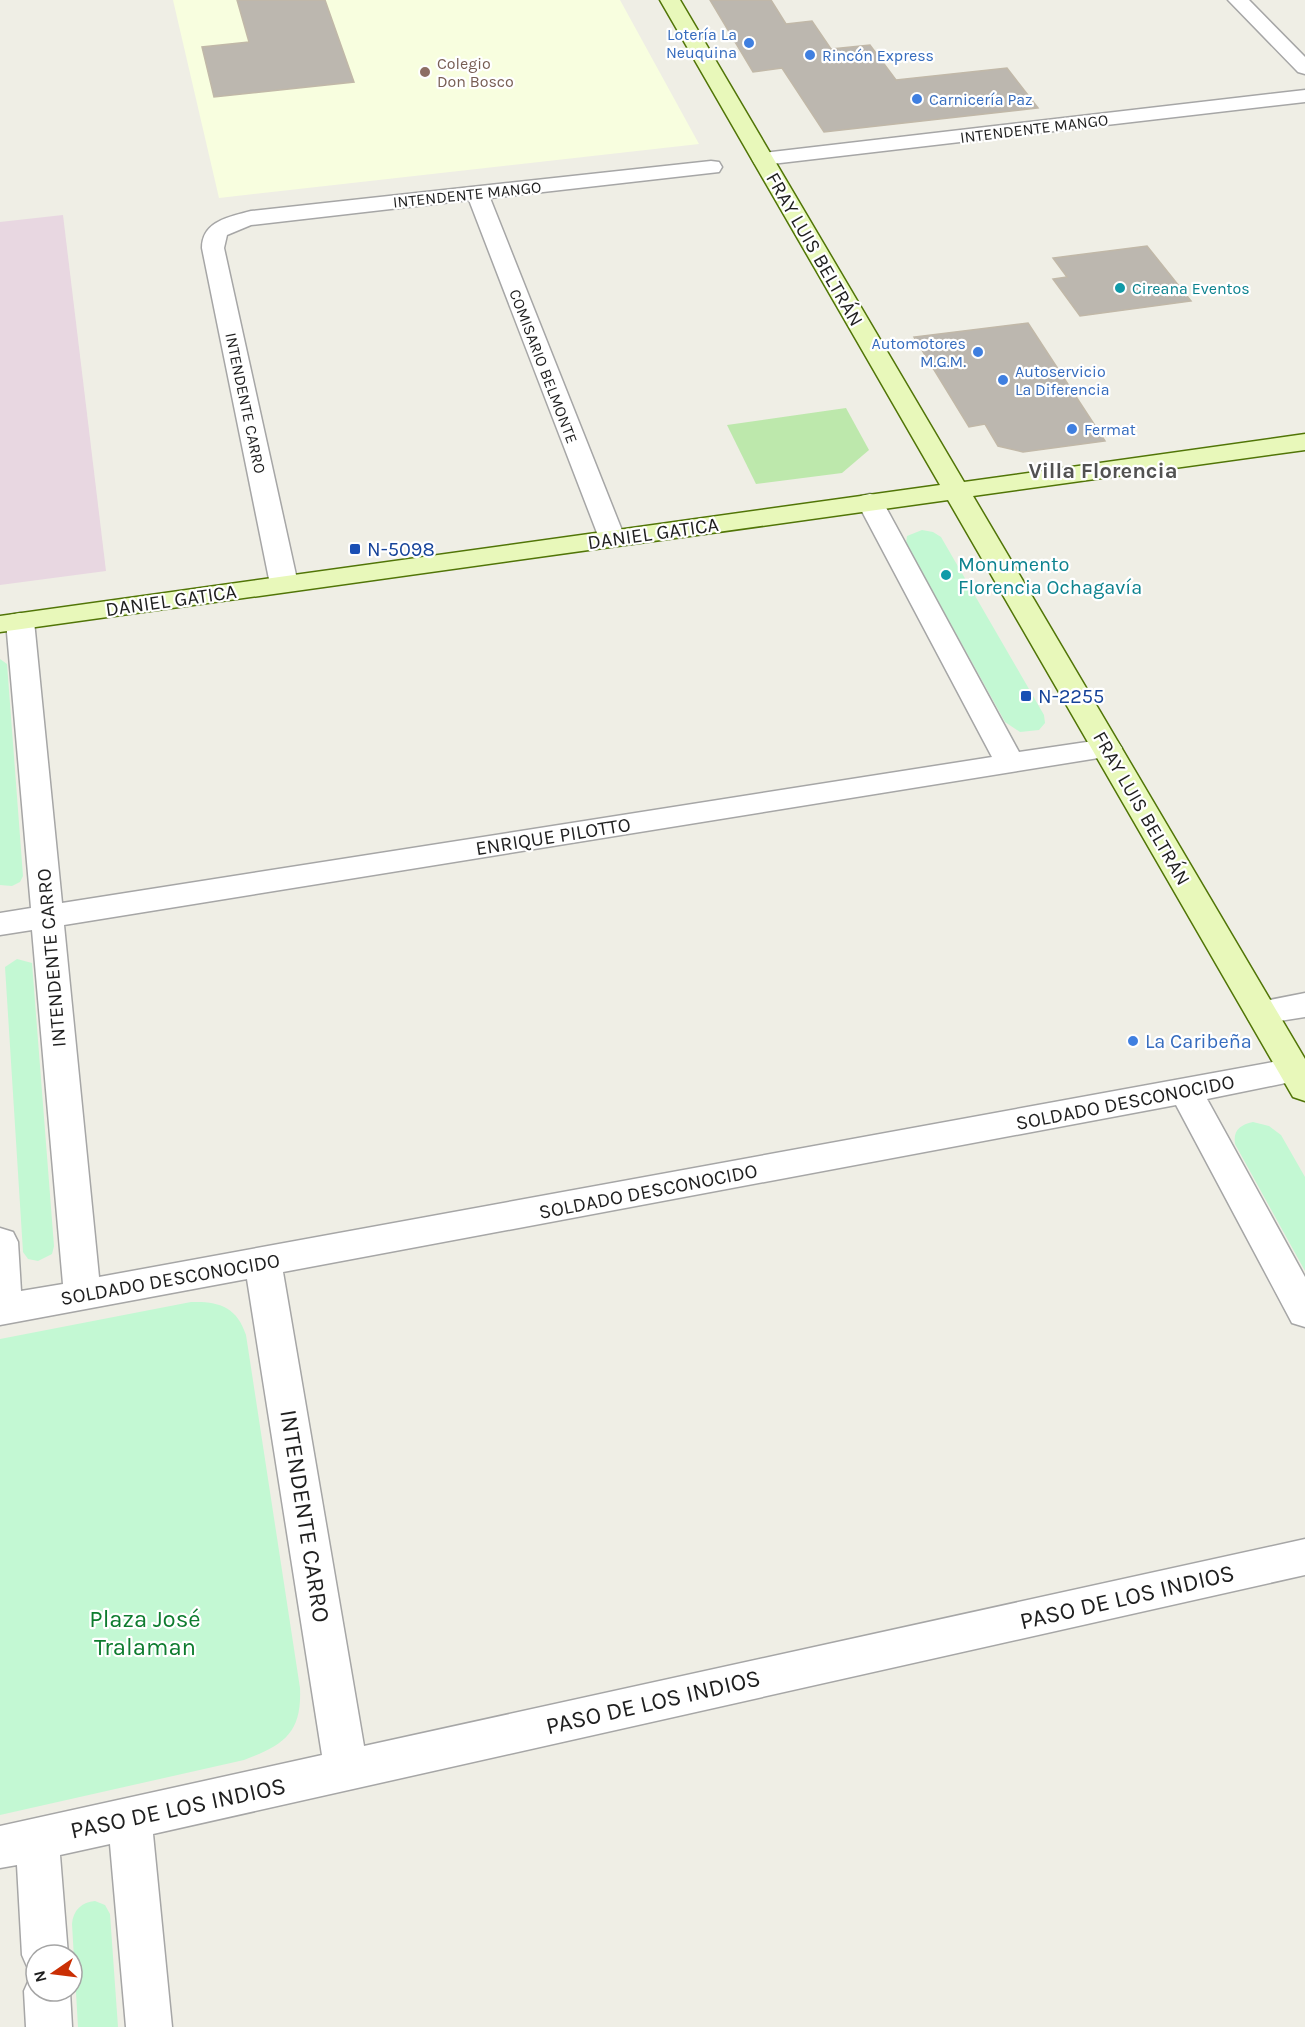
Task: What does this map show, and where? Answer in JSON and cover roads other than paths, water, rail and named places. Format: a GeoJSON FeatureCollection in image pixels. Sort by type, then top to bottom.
{"type":"FeatureCollection","features":[{"type":"Feature","properties":{"kind":"street","name":"FRAY LUIS BELTRÁN"},"geometry":{"type":"LineString","coordinates":[[670,0],[1300,1079]]}},
{"type":"Feature","properties":{"kind":"street"},"geometry":{"type":"LineString","coordinates":[[1239,0],[1305,68]]}},
{"type":"Feature","properties":{"kind":"street","name":"INTENDENTE MANGO"},"geometry":{"type":"LineString","coordinates":[[763,159],[1305,96]]}},
{"type":"Feature","properties":{"kind":"street","name":"INTENDENTE MANGO"},"geometry":{"type":"LineString","coordinates":[[224,226],[252,218],[711,167]]}},
{"type":"Feature","properties":{"kind":"street","name":"COMISARIO BELMONTE"},"geometry":{"type":"LineString","coordinates":[[477,193],[612,538]]}},
{"type":"Feature","properties":{"kind":"street","name":"INTENDENTE CARRO"},"geometry":{"type":"LineString","coordinates":[[224,226],[215,233],[212,241],[213,248],[284,584]]}},
{"type":"Feature","properties":{"kind":"street","name":"DANIEL GATICA"},"geometry":{"type":"LineString","coordinates":[[10,622],[1305,442]]}},
{"type":"Feature","properties":{"kind":"street"},"geometry":{"type":"LineString","coordinates":[[870,502],[1010,763]]}},
{"type":"Feature","properties":{"kind":"street","name":"INTENDENTE CARRO"},"geometry":{"type":"LineString","coordinates":[[10,622],[47,917],[82,1296]]}},
{"type":"Feature","properties":{"kind":"street","name":"ENRIQUE PILOTTO"},"geometry":{"type":"LineString","coordinates":[[0,924],[1107,748]]}},
{"type":"Feature","properties":{"kind":"street"},"geometry":{"type":"LineString","coordinates":[[1261,1012],[1305,1005]]}},
{"type":"Feature","properties":{"kind":"street","name":"SOLDADO DESCONOCIDO"},"geometry":{"type":"LineString","coordinates":[[2,1310],[1186,1091],[1300,1079]]}},
{"type":"Feature","properties":{"kind":"street"},"geometry":{"type":"LineString","coordinates":[[1186,1091],[1305,1312]]}},
{"type":"Feature","properties":{"kind":"street"},"geometry":{"type":"LineString","coordinates":[[0,1242],[2,1310]]}},
{"type":"Feature","properties":{"kind":"street","name":"INTENDENTE CARRO"},"geometry":{"type":"LineString","coordinates":[[263,1262],[346,1770]]}},
{"type":"Feature","properties":{"kind":"street","name":"PASO DE LOS INDIOS"},"geometry":{"type":"LineString","coordinates":[[19,1843],[1305,1557]]}},
{"type":"Feature","properties":{"kind":"street"},"geometry":{"type":"LineString","coordinates":[[130,1818],[149,2027]]}},
{"type":"Feature","properties":{"kind":"street"},"geometry":{"type":"LineString","coordinates":[[19,1843],[42,1943]]}},
{"type":"Feature","properties":{"kind":"street"},"geometry":{"type":"LineString","coordinates":[[48,2003],[49,2027]]}},
{"type":"Feature","properties":{"kind":"place","name":"Lotería La Neuquina"},"geometry":{"type":"Point","coordinates":[749,43]}},
{"type":"Feature","properties":{"kind":"place","name":"Rincón Express"},"geometry":{"type":"Point","coordinates":[810,55]}},
{"type":"Feature","properties":{"kind":"place","name":"Colegio Don Bosco"},"geometry":{"type":"Point","coordinates":[425,72]}},
{"type":"Feature","properties":{"kind":"place","name":"Carnicería Paz"},"geometry":{"type":"Point","coordinates":[917,99]}},
{"type":"Feature","properties":{"kind":"place","name":"Cireana Eventos"},"geometry":{"type":"Point","coordinates":[1120,288]}},
{"type":"Feature","properties":{"kind":"place","name":"Automotores M.G.M."},"geometry":{"type":"Point","coordinates":[978,352]}},
{"type":"Feature","properties":{"kind":"place","name":"Autoservicio La Diferencia"},"geometry":{"type":"Point","coordinates":[1003,380]}},
{"type":"Feature","properties":{"kind":"place","name":"Fermat"},"geometry":{"type":"Point","coordinates":[1072,429]}},
{"type":"Feature","properties":{"kind":"place","name":"N-5098"},"geometry":{"type":"Point","coordinates":[355,549]}},
{"type":"Feature","properties":{"kind":"place","name":"Monumento Florencia Ochagavía"},"geometry":{"type":"Point","coordinates":[946,575]}},
{"type":"Feature","properties":{"kind":"place","name":"N-2255"},"geometry":{"type":"Point","coordinates":[1026,696]}},
{"type":"Feature","properties":{"kind":"place","name":"La Caribeña"},"geometry":{"type":"Point","coordinates":[1133,1041]}},
{"type":"Feature","properties":{"kind":"district","name":"Villa Florencia"},"geometry":{"type":"Point","coordinates":[1103,470]}},
{"type":"Feature","properties":{"kind":"park label","name":"Plaza José Tralaman"},"geometry":{"type":"Point","coordinates":[145,1633]}}]}
